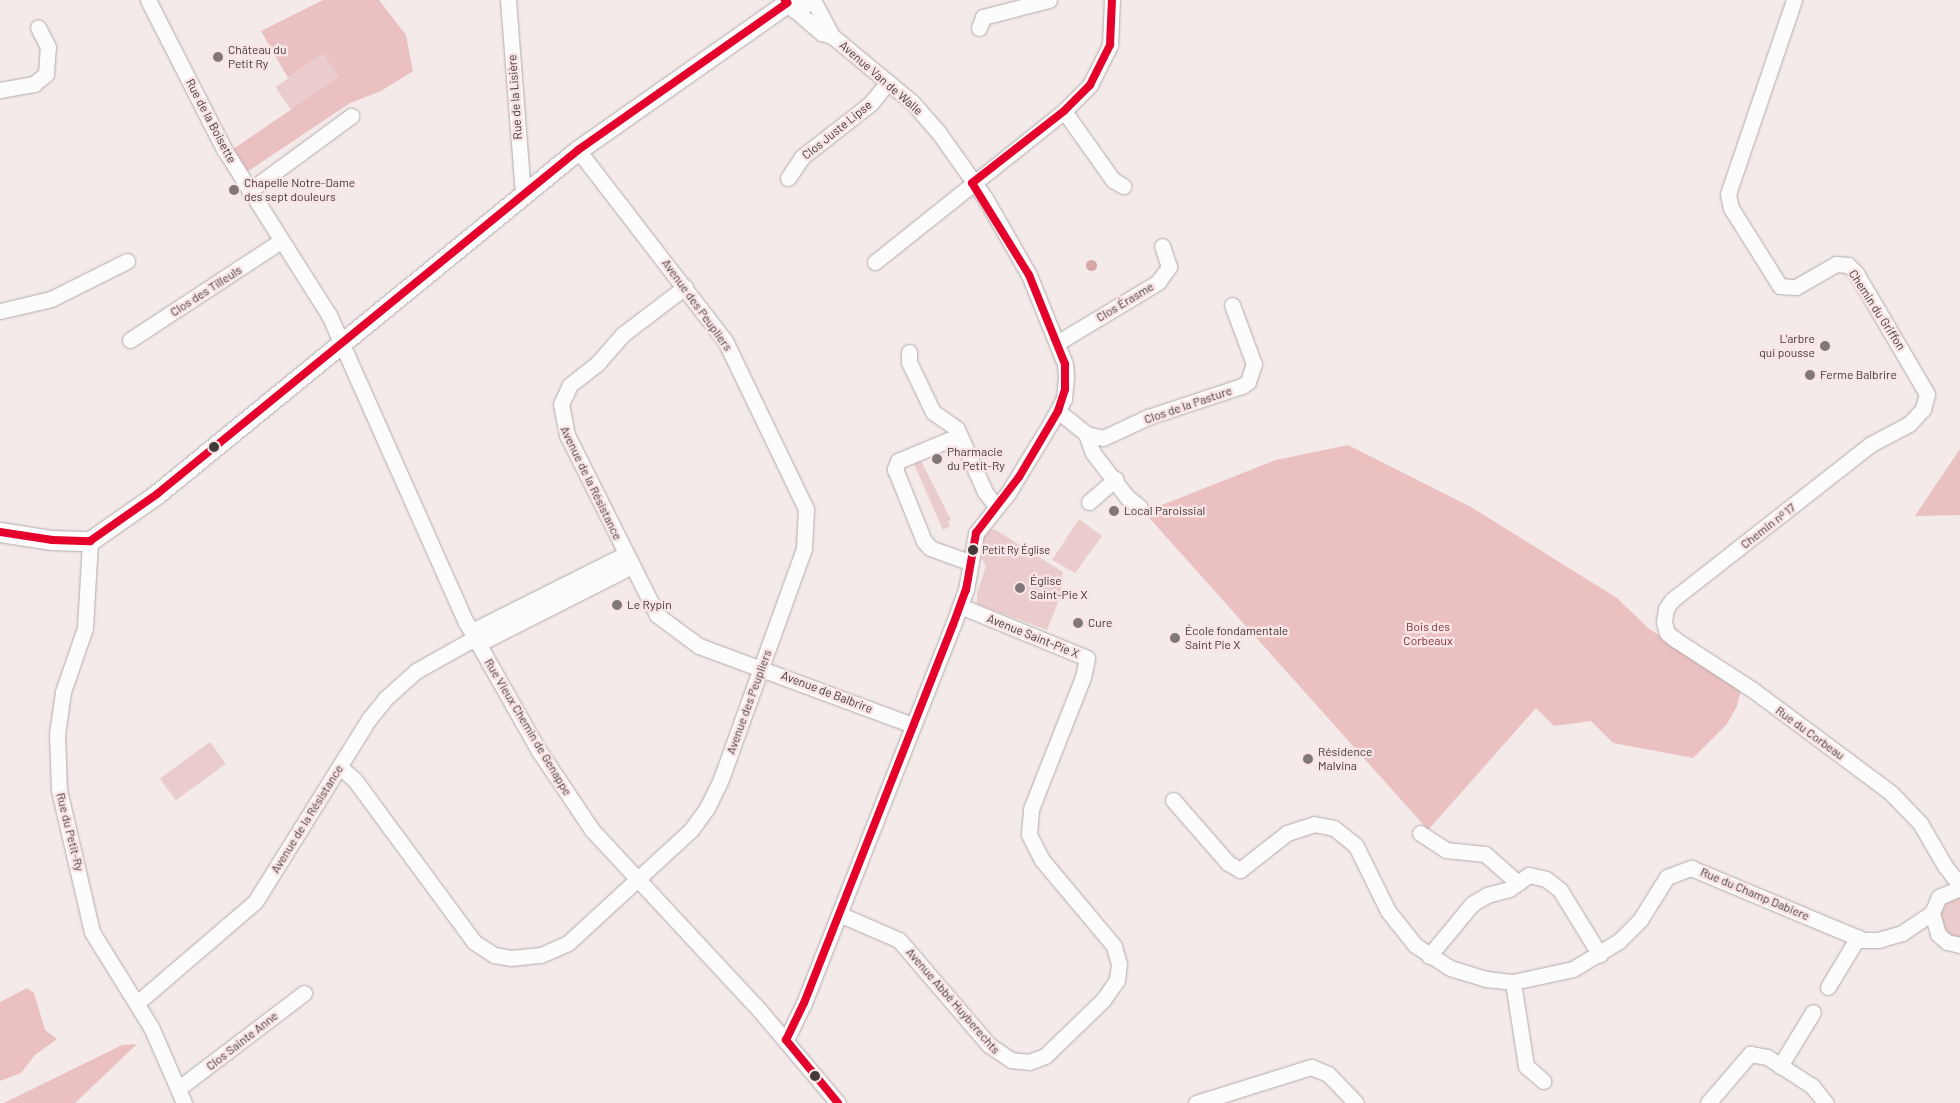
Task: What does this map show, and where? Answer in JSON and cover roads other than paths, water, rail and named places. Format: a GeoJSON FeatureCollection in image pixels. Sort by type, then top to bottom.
{"type":"FeatureCollection","features":[{"type":"Feature","properties":{"kind":"main road"},"geometry":{"type":"LineString","coordinates":[[0,532],[52,540],[90,541],[157,494],[342,340],[578,150],[794,3]]}},
{"type":"Feature","properties":{"kind":"street","name":"Rue de la Boisette"},"geometry":{"type":"LineString","coordinates":[[148,0],[215,133],[249,191],[330,315],[342,340]]}},
{"type":"Feature","properties":{"kind":"street","name":"Rue de la Lisière"},"geometry":{"type":"LineString","coordinates":[[508,0],[523,193]]}},
{"type":"Feature","properties":{"kind":"street","name":"Avenue Van de Walle"},"geometry":{"type":"LineString","coordinates":[[813,0],[832,36]]}},
{"type":"Feature","properties":{"kind":"street"},"geometry":{"type":"LineString","coordinates":[[979,28],[983,17],[1049,0]]}},
{"type":"Feature","properties":{"kind":"street"},"geometry":{"type":"LineString","coordinates":[[875,262],[1064,111],[1090,85],[1106,59],[1112,33],[1112,0]]}},
{"type":"Feature","properties":{"kind":"street","name":"Chemin du Griffon"},"geometry":{"type":"LineString","coordinates":[[1794,0],[1728,194],[1731,208],[1780,286],[1796,287],[1836,264],[1848,265],[1856,273],[1927,394],[1923,409],[1909,424],[1877,441]]}},
{"type":"Feature","properties":{"kind":"street","name":"Avenue Van de Walle"},"geometry":{"type":"LineString","coordinates":[[786,1040],[839,914],[960,606],[976,533],[1019,477],[1058,411],[1064,398],[1066,376],[1066,364],[1026,267],[928,119],[888,82],[832,36],[822,33],[794,3]]}},
{"type":"Feature","properties":{"kind":"street"},"geometry":{"type":"LineString","coordinates":[[0,90],[34,84],[46,74],[48,47],[38,27]]}},
{"type":"Feature","properties":{"kind":"street","name":"Clos Juste Lipse"},"geometry":{"type":"LineString","coordinates":[[788,178],[802,157],[871,103],[888,82]]}},
{"type":"Feature","properties":{"kind":"street"},"geometry":{"type":"LineString","coordinates":[[1064,111],[1113,180],[1123,186]]}},
{"type":"Feature","properties":{"kind":"street"},"geometry":{"type":"LineString","coordinates":[[249,191],[351,116]]}},
{"type":"Feature","properties":{"kind":"street","name":"Avenue des Peupliers"},"geometry":{"type":"LineString","coordinates":[[340,766],[354,779],[474,942],[494,955],[511,958],[531,957],[560,948],[684,838],[708,808],[804,548],[806,509],[732,354],[685,287],[578,150]]}},
{"type":"Feature","properties":{"kind":"street","name":"Clos des Tilleuls"},"geometry":{"type":"LineString","coordinates":[[130,340],[281,241]]}},
{"type":"Feature","properties":{"kind":"street","name":"Clos Érasme"},"geometry":{"type":"LineString","coordinates":[[1056,343],[1158,282],[1169,267],[1162,246]]}},
{"type":"Feature","properties":{"kind":"street"},"geometry":{"type":"LineString","coordinates":[[0,311],[51,299],[127,261]]}},
{"type":"Feature","properties":{"kind":"street","name":"Avenue de la Résistance"},"geometry":{"type":"LineString","coordinates":[[137,1002],[249,908],[374,713],[400,684],[426,664],[629,560],[567,435],[560,404],[570,385],[598,363],[623,334],[685,287]]}},
{"type":"Feature","properties":{"kind":"street","name":"Clos de la Pasture"},"geometry":{"type":"LineString","coordinates":[[1086,434],[1103,438],[1148,417],[1236,389],[1248,382],[1254,364],[1253,354],[1232,305]]}},
{"type":"Feature","properties":{"kind":"street","name":"Rue Vieux Chemin de Genappe"},"geometry":{"type":"LineString","coordinates":[[342,340],[475,638],[539,751],[592,830],[639,878],[786,1040],[838,1103]]}},
{"type":"Feature","properties":{"kind":"street"},"geometry":{"type":"LineString","coordinates":[[909,352],[909,362],[933,412],[956,427],[958,436],[985,492],[996,506]]}},
{"type":"Feature","properties":{"kind":"street"},"geometry":{"type":"LineString","coordinates":[[1058,411],[1086,434],[1093,452],[1127,497],[1140,507]]}},
{"type":"Feature","properties":{"kind":"street"},"geometry":{"type":"LineString","coordinates":[[958,436],[898,461],[895,469],[924,541],[930,548],[969,562]]}},
{"type":"Feature","properties":{"kind":"street","name":"Chemin nᵒ 17"},"geometry":{"type":"LineString","coordinates":[[1664,615],[1677,596],[1877,441]]}},
{"type":"Feature","properties":{"kind":"street"},"geometry":{"type":"LineString","coordinates":[[1089,502],[1115,479]]}},
{"type":"Feature","properties":{"kind":"street","name":"Rue du Petit-Ry"},"geometry":{"type":"LineString","coordinates":[[90,541],[85,628],[64,692],[57,771],[62,804],[79,868],[86,915],[92,932],[137,1002],[179,1088],[184,1103]]}},
{"type":"Feature","properties":{"kind":"street","name":"Avenue de Balbrire"},"geometry":{"type":"LineString","coordinates":[[629,560],[657,615],[677,632],[699,646],[761,667],[913,725]]}},
{"type":"Feature","properties":{"kind":"street","name":"Avenue Saint-Pie X"},"geometry":{"type":"LineString","coordinates":[[960,606],[1087,658],[1083,677]]}},
{"type":"Feature","properties":{"kind":"street","name":"Rue du Corbeau"},"geometry":{"type":"LineString","coordinates":[[1664,615],[1668,632],[1676,640],[1753,690],[1898,799],[1926,831],[1945,866],[1960,886],[1945,892],[1945,866]]}},
{"type":"Feature","properties":{"kind":"street","name":"Avenue Abbé Huyberechts"},"geometry":{"type":"LineString","coordinates":[[839,914],[899,940],[989,1045],[1003,1057],[1029,1062],[1056,1047],[1110,992],[1119,969],[1114,946],[1042,860],[1029,834],[1031,809],[1083,677]]}},
{"type":"Feature","properties":{"kind":"street","name":"Rue du Champ Dabiere"},"geometry":{"type":"LineString","coordinates":[[1173,800],[1228,863],[1240,870],[1275,840],[1301,828],[1319,824],[1334,828],[1346,836],[1370,869],[1396,923],[1429,956],[1466,974],[1513,982],[1573,969],[1600,955],[1640,920],[1666,878],[1691,868],[1858,937],[1878,940],[1902,933],[1932,913]]}},
{"type":"Feature","properties":{"kind":"street"},"geometry":{"type":"LineString","coordinates":[[1420,833],[1446,850],[1486,854],[1518,882]]}},
{"type":"Feature","properties":{"kind":"street"},"geometry":{"type":"LineString","coordinates":[[1429,956],[1472,904],[1529,876],[1546,879],[1556,885],[1600,955]]}},
{"type":"Feature","properties":{"kind":"street"},"geometry":{"type":"LineString","coordinates":[[1945,892],[1932,913],[1938,934],[1947,942],[1960,946]]}},
{"type":"Feature","properties":{"kind":"street","name":"Rue du Champ Dabiere"},"geometry":{"type":"LineString","coordinates":[[1902,933],[1938,934]]}},
{"type":"Feature","properties":{"kind":"street"},"geometry":{"type":"LineString","coordinates":[[1828,987],[1858,937]]}},
{"type":"Feature","properties":{"kind":"street"},"geometry":{"type":"LineString","coordinates":[[1513,982],[1526,1066],[1543,1081]]}},
{"type":"Feature","properties":{"kind":"street","name":"Clos Sainte Anne"},"geometry":{"type":"LineString","coordinates":[[179,1088],[304,993]]}},
{"type":"Feature","properties":{"kind":"street"},"geometry":{"type":"LineString","coordinates":[[1780,1066],[1812,1012]]}},
{"type":"Feature","properties":{"kind":"street"},"geometry":{"type":"LineString","coordinates":[[1708,1103],[1750,1054],[1768,1057],[1812,1086],[1826,1103]]}},
{"type":"Feature","properties":{"kind":"street"},"geometry":{"type":"LineString","coordinates":[[1196,1103],[1311,1067],[1323,1070],[1356,1103]]}},
{"type":"Feature","properties":{"kind":"place","name":"Château du Petit Ry"},"geometry":{"type":"Point","coordinates":[218,57]}},
{"type":"Feature","properties":{"kind":"place","name":"Chapelle Notre-Dame des sept douleurs"},"geometry":{"type":"Point","coordinates":[234,190]}},
{"type":"Feature","properties":{"kind":"place","name":"L'arbre qui pousse"},"geometry":{"type":"Point","coordinates":[1825,346]}},
{"type":"Feature","properties":{"kind":"place","name":"Ferme Balbrire"},"geometry":{"type":"Point","coordinates":[1810,375]}},
{"type":"Feature","properties":{"kind":"place","name":"Pharmacie du Petit-Ry"},"geometry":{"type":"Point","coordinates":[937,459]}},
{"type":"Feature","properties":{"kind":"place","name":"Local Paroissial"},"geometry":{"type":"Point","coordinates":[1114,511]}},
{"type":"Feature","properties":{"kind":"place","name":"Petit Ry Église"},"geometry":{"type":"Point","coordinates":[973,550]}},
{"type":"Feature","properties":{"kind":"place","name":"Église Saint-Pie X"},"geometry":{"type":"Point","coordinates":[1020,588]}},
{"type":"Feature","properties":{"kind":"place","name":"Le Rypin"},"geometry":{"type":"Point","coordinates":[617,605]}},
{"type":"Feature","properties":{"kind":"place","name":"Cure"},"geometry":{"type":"Point","coordinates":[1078,623]}},
{"type":"Feature","properties":{"kind":"place","name":"École fondamentale Saint Pie X"},"geometry":{"type":"Point","coordinates":[1175,638]}},
{"type":"Feature","properties":{"kind":"place","name":"Résidence Malvina"},"geometry":{"type":"Point","coordinates":[1308,759]}},
{"type":"Feature","properties":{"kind":"park label","name":"Bois des Corbeaux"},"geometry":{"type":"Point","coordinates":[1428,634]}}]}
